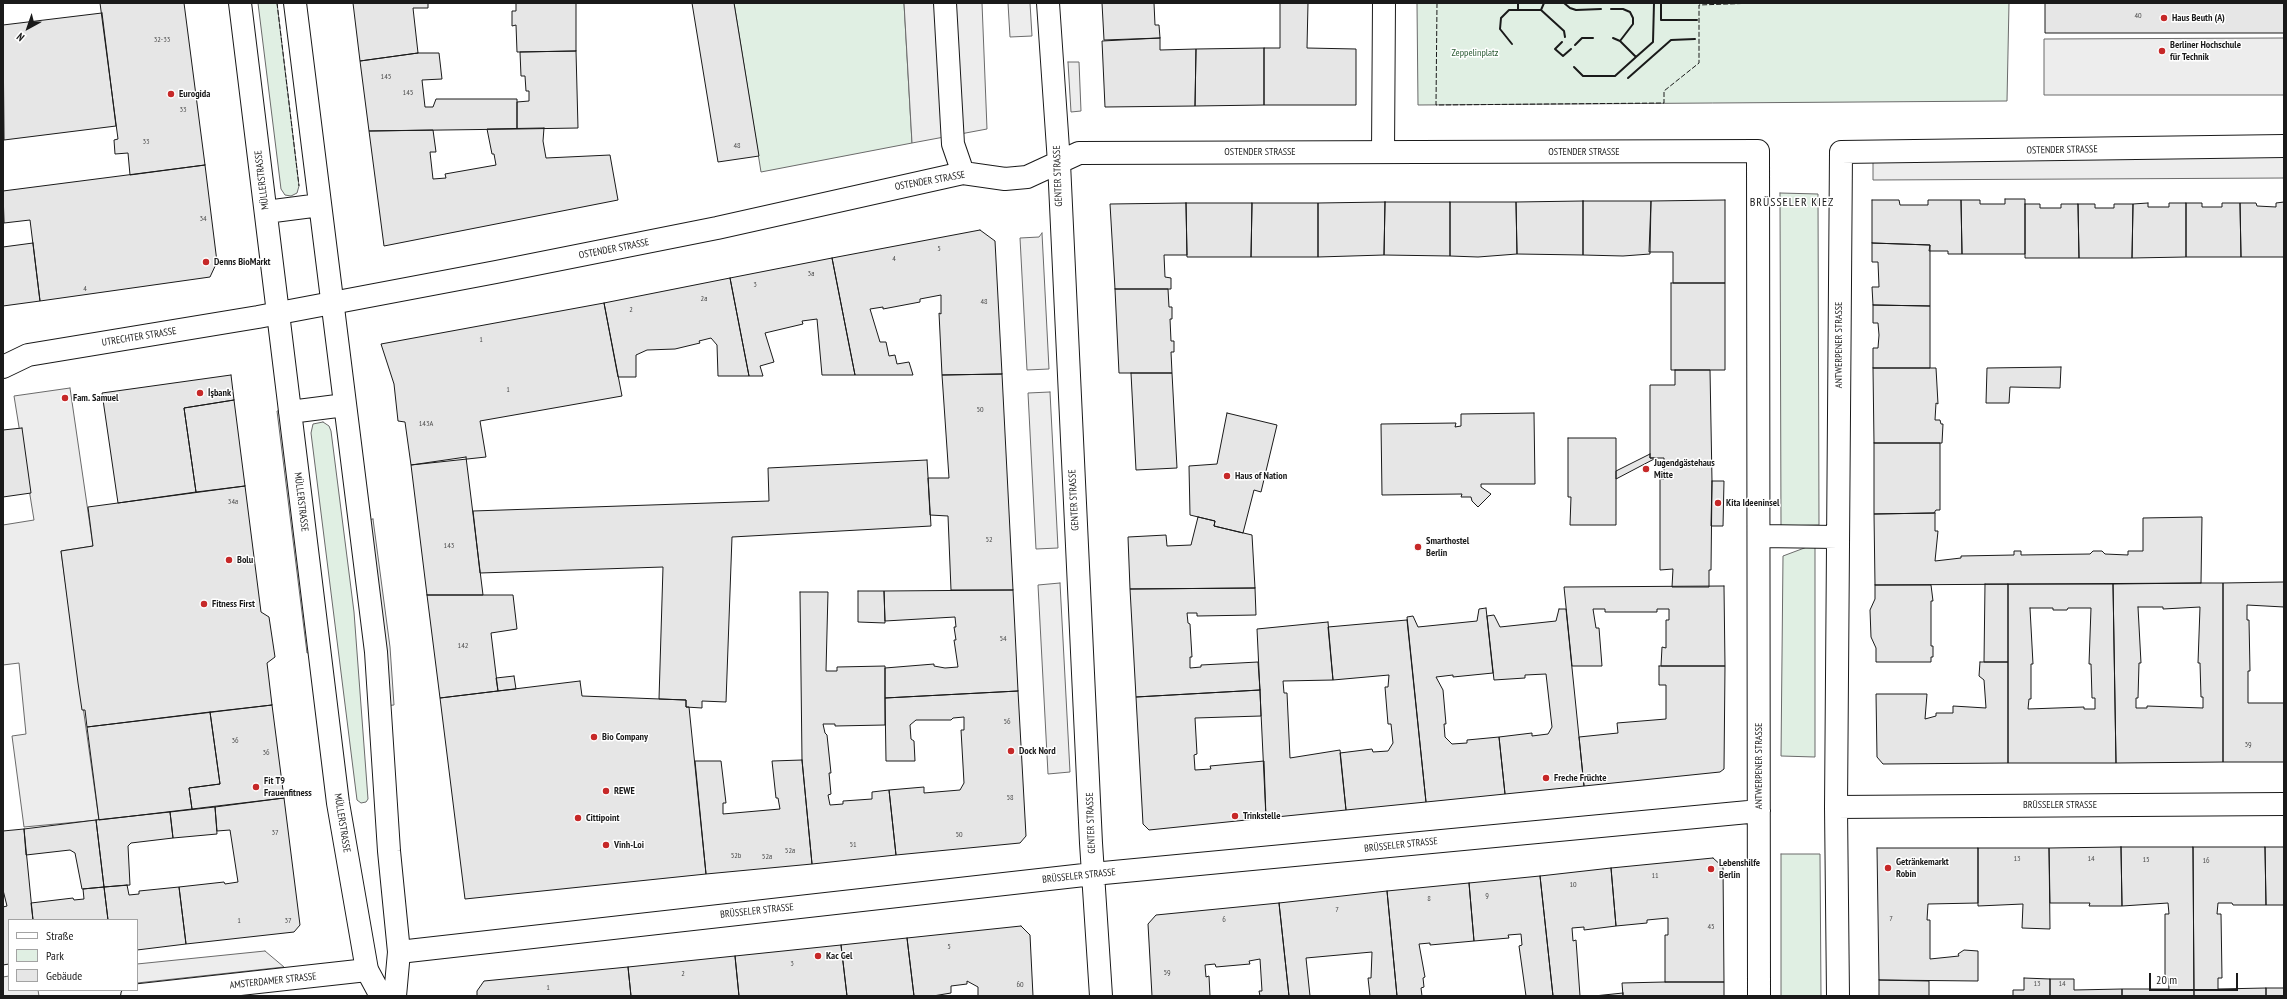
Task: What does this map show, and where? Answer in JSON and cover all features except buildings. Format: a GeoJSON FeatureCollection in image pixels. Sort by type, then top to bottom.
{"type":"FeatureCollection","features":[{"type":"Feature","properties":{"kind":"street","name":"MÜLLERSTRASSE"},"geometry":{"type":"LineString","coordinates":[[240,3],[338,803],[367,970],[381,996]]}},
{"type":"Feature","properties":{"kind":"street"},"geometry":{"type":"LineString","coordinates":[[295,3],[376,652],[389,851],[400,952],[395,996]]}},
{"type":"Feature","properties":{"kind":"street"},"geometry":{"type":"LineString","coordinates":[[945,3],[953,144],[963,173]]}},
{"type":"Feature","properties":{"kind":"street","name":"GENTER STRASSE"},"geometry":{"type":"LineString","coordinates":[[1048,3],[1059,163],[1093,874],[1101,996]]}},
{"type":"Feature","properties":{"kind":"street"},"geometry":{"type":"LineString","coordinates":[[1383,152],[1384,3]]}},
{"type":"Feature","properties":{"kind":"street","name":"OSTENDER STRASSE"},"geometry":{"type":"LineString","coordinates":[[1841,152],[2284,146]]}},
{"type":"Feature","properties":{"kind":"street","name":"OSTENDER STRASSE"},"geometry":{"type":"LineString","coordinates":[[278,313],[332,304],[717,228],[963,173],[1005,179],[1027,177],[1079,153],[1758,152]]}},
{"type":"Feature","properties":{"kind":"street","name":"ANTWERPENER STRASSE"},"geometry":{"type":"LineString","coordinates":[[1758,152],[1759,996]]}},
{"type":"Feature","properties":{"kind":"street","name":"ANTWERPENER STRASSE"},"geometry":{"type":"LineString","coordinates":[[1838,996],[1836,807],[1841,152]]}},
{"type":"Feature","properties":{"kind":"street"},"geometry":{"type":"LineString","coordinates":[[266,212],[320,205]]}},
{"type":"Feature","properties":{"kind":"street","name":"UTRECHTER STRASSE"},"geometry":{"type":"LineString","coordinates":[[3,367],[28,355],[278,313]]}},
{"type":"Feature","properties":{"kind":"street"},"geometry":{"type":"LineString","coordinates":[[290,412],[345,405]]}},
{"type":"Feature","properties":{"kind":"street"},"geometry":{"type":"LineString","coordinates":[[1759,536],[1838,537]]}},
{"type":"Feature","properties":{"kind":"street","name":"BRÜSSELER STRASSE"},"geometry":{"type":"LineString","coordinates":[[1836,807],[2284,804]]}},
{"type":"Feature","properties":{"kind":"street","name":"BRÜSSELER STRASSE"},"geometry":{"type":"LineString","coordinates":[[400,952],[1093,874],[1759,812]]}},
{"type":"Feature","properties":{"kind":"street","name":"AMSTERDAMER STRASSE"},"geometry":{"type":"LineString","coordinates":[[132,996],[367,970]]}},
{"type":"Feature","properties":{"kind":"green space"},"geometry":{"type":"Polygon","coordinates":[[[258,3],[277,3],[299,186],[297,193],[291,196],[285,195],[281,189],[258,3]]]}},
{"type":"Feature","properties":{"kind":"green space"},"geometry":{"type":"Polygon","coordinates":[[[734,3],[904,3],[912,143],[761,172],[734,3]]]}},
{"type":"Feature","properties":{"kind":"green space","name":"Zeppelinplatz"},"geometry":{"type":"Polygon","coordinates":[[[1417,3],[2009,3],[2007,101],[1418,105],[1417,3]]]}},
{"type":"Feature","properties":{"kind":"green space"},"geometry":{"type":"Polygon","coordinates":[[[1780,193],[1818,194],[1819,525],[1781,526],[1780,193]]]}},
{"type":"Feature","properties":{"kind":"green space"},"geometry":{"type":"Polygon","coordinates":[[[323,422],[329,426],[331,431],[354,612],[368,799],[366,802],[361,803],[357,800],[311,433],[313,424],[323,422]]]}},
{"type":"Feature","properties":{"kind":"green space"},"geometry":{"type":"Polygon","coordinates":[[[1815,544],[1815,757],[1781,756],[1783,556],[1815,544]]]}},
{"type":"Feature","properties":{"kind":"green space"},"geometry":{"type":"Polygon","coordinates":[[[1781,854],[1820,854],[1821,996],[1781,996],[1781,854]]]}},
{"type":"Feature","properties":{"kind":"shaded area"},"geometry":{"type":"Polygon","coordinates":[[[904,3],[982,3],[987,129],[912,143],[904,3]]]}},
{"type":"Feature","properties":{"kind":"shaded area"},"geometry":{"type":"Polygon","coordinates":[[[1008,3],[1030,3],[1032,36],[1010,37],[1008,3]]]}},
{"type":"Feature","properties":{"kind":"shaded area"},"geometry":{"type":"Polygon","coordinates":[[[2284,38],[2284,95],[2044,95],[2044,39],[2284,38]]]}},
{"type":"Feature","properties":{"kind":"shaded area"},"geometry":{"type":"Polygon","coordinates":[[[1068,62],[1079,62],[1081,111],[1071,112],[1068,62]]]}},
{"type":"Feature","properties":{"kind":"shaded area"},"geometry":{"type":"Polygon","coordinates":[[[1873,156],[2284,156],[2284,178],[1873,180],[1873,156]]]}},
{"type":"Feature","properties":{"kind":"shaded area"},"geometry":{"type":"Polygon","coordinates":[[[1042,233],[1049,369],[1027,370],[1020,238],[1039,237],[1042,233]]]}},
{"type":"Feature","properties":{"kind":"shaded area"},"geometry":{"type":"Polygon","coordinates":[[[70,388],[93,546],[61,551],[99,820],[24,827],[12,736],[26,734],[19,663],[3,665],[3,525],[34,520],[14,396],[70,388]]]}},
{"type":"Feature","properties":{"kind":"shaded area"},"geometry":{"type":"Polygon","coordinates":[[[1050,392],[1058,548],[1036,549],[1028,393],[1050,392]]]}},
{"type":"Feature","properties":{"kind":"shaded area"},"geometry":{"type":"Polygon","coordinates":[[[288,409],[318,651],[307,653],[277,411],[288,409]]]}},
{"type":"Feature","properties":{"kind":"shaded area"},"geometry":{"type":"Polygon","coordinates":[[[373,519],[390,647],[394,705],[383,706],[361,521],[373,519]]]}},
{"type":"Feature","properties":{"kind":"shaded area"},"geometry":{"type":"Polygon","coordinates":[[[1060,583],[1070,772],[1048,774],[1038,585],[1060,583]]]}},
{"type":"Feature","properties":{"kind":"shaded area"},"geometry":{"type":"Polygon","coordinates":[[[265,951],[284,967],[138,983],[138,964],[265,951]]]}},
{"type":"Feature","properties":{"kind":"shaded area"},"geometry":{"type":"Polygon","coordinates":[[[8,976],[8,991],[38,991],[39,996],[3,996],[3,977],[8,976]]]}},
{"type":"Feature","properties":{"kind":"fence"},"geometry":{"type":"LineString","coordinates":[[277,3],[299,186]]}},
{"type":"Feature","properties":{"kind":"fence"},"geometry":{"type":"LineString","coordinates":[[1437,3],[1436,105],[1664,103],[1664,91],[1699,63],[1699,5],[1756,3]]}},
{"type":"Feature","properties":{"kind":"wall"},"geometry":{"type":"LineString","coordinates":[[1512,44],[1500,29],[1501,18],[1509,10],[1518,10],[1518,3]]}},
{"type":"Feature","properties":{"kind":"wall"},"geometry":{"type":"LineString","coordinates":[[1544,3],[1541,10],[1564,31],[1565,37]]}},
{"type":"Feature","properties":{"kind":"wall"},"geometry":{"type":"LineString","coordinates":[[1564,3],[1570,8],[1576,10],[1601,9]]}},
{"type":"Feature","properties":{"kind":"wall"},"geometry":{"type":"LineString","coordinates":[[1636,57],[1653,42],[1654,3]]}},
{"type":"Feature","properties":{"kind":"wall"},"geometry":{"type":"LineString","coordinates":[[1661,3],[1661,20],[1697,20]]}},
{"type":"Feature","properties":{"kind":"wall"},"geometry":{"type":"LineString","coordinates":[[1611,9],[1623,9],[1630,12],[1633,18],[1633,24],[1620,41]]}},
{"type":"Feature","properties":{"kind":"wall"},"geometry":{"type":"LineString","coordinates":[[1518,10],[1541,10]]}},
{"type":"Feature","properties":{"kind":"wall"},"geometry":{"type":"LineString","coordinates":[[1575,45],[1582,38],[1593,38]]}},
{"type":"Feature","properties":{"kind":"wall"},"geometry":{"type":"LineString","coordinates":[[1574,67],[1583,76],[1615,76],[1636,57],[1620,41],[1613,38]]}},
{"type":"Feature","properties":{"kind":"wall"},"geometry":{"type":"LineString","coordinates":[[1628,78],[1671,40],[1695,39]]}},
{"type":"Feature","properties":{"kind":"wall"},"geometry":{"type":"LineString","coordinates":[[1562,42],[1555,49],[1563,56],[1571,49]]}},
{"type":"Feature","properties":{"kind":"place","name":"Haus Beuth (A)"},"geometry":{"type":"Point","coordinates":[2164,18]}},
{"type":"Feature","properties":{"kind":"place","name":"Berliner Hochschule für Technik"},"geometry":{"type":"Point","coordinates":[2162,51]}},
{"type":"Feature","properties":{"kind":"place","name":"Eurogida"},"geometry":{"type":"Point","coordinates":[171,94]}},
{"type":"Feature","properties":{"kind":"place","name":"Denns BioMarkt"},"geometry":{"type":"Point","coordinates":[206,262]}},
{"type":"Feature","properties":{"kind":"place","name":"İşbank"},"geometry":{"type":"Point","coordinates":[200,393]}},
{"type":"Feature","properties":{"kind":"place","name":"Fam. Samuel"},"geometry":{"type":"Point","coordinates":[65,398]}},
{"type":"Feature","properties":{"kind":"place","name":"Jugendgästehaus Mitte"},"geometry":{"type":"Point","coordinates":[1646,469]}},
{"type":"Feature","properties":{"kind":"place","name":"Haus of Nation"},"geometry":{"type":"Point","coordinates":[1227,476]}},
{"type":"Feature","properties":{"kind":"place","name":"Kita Ideeninsel"},"geometry":{"type":"Point","coordinates":[1718,503]}},
{"type":"Feature","properties":{"kind":"place","name":"Smarthostel Berlin"},"geometry":{"type":"Point","coordinates":[1418,547]}},
{"type":"Feature","properties":{"kind":"place","name":"Bolu"},"geometry":{"type":"Point","coordinates":[229,560]}},
{"type":"Feature","properties":{"kind":"place","name":"Fitness First"},"geometry":{"type":"Point","coordinates":[204,604]}},
{"type":"Feature","properties":{"kind":"place","name":"Bio Company"},"geometry":{"type":"Point","coordinates":[594,737]}},
{"type":"Feature","properties":{"kind":"place","name":"Dock Nord"},"geometry":{"type":"Point","coordinates":[1011,751]}},
{"type":"Feature","properties":{"kind":"place","name":"Freche Früchte"},"geometry":{"type":"Point","coordinates":[1546,778]}},
{"type":"Feature","properties":{"kind":"place","name":"Fit T9 Frauenfitness"},"geometry":{"type":"Point","coordinates":[256,787]}},
{"type":"Feature","properties":{"kind":"place","name":"REWE"},"geometry":{"type":"Point","coordinates":[606,791]}},
{"type":"Feature","properties":{"kind":"place","name":"Trinkstelle"},"geometry":{"type":"Point","coordinates":[1235,816]}},
{"type":"Feature","properties":{"kind":"place","name":"Cittipoint"},"geometry":{"type":"Point","coordinates":[578,818]}},
{"type":"Feature","properties":{"kind":"place","name":"Vinh-Loi"},"geometry":{"type":"Point","coordinates":[606,845]}},
{"type":"Feature","properties":{"kind":"place","name":"Getränkemarkt Robin"},"geometry":{"type":"Point","coordinates":[1888,868]}},
{"type":"Feature","properties":{"kind":"place","name":"Lebenshilfe Berlin"},"geometry":{"type":"Point","coordinates":[1711,869]}},
{"type":"Feature","properties":{"kind":"place","name":"Kac Gel"},"geometry":{"type":"Point","coordinates":[818,956]}},
{"type":"Feature","properties":{"kind":"district","name":"BRÜSSELER KIEZ"},"geometry":{"type":"Point","coordinates":[1792,203]}}]}
